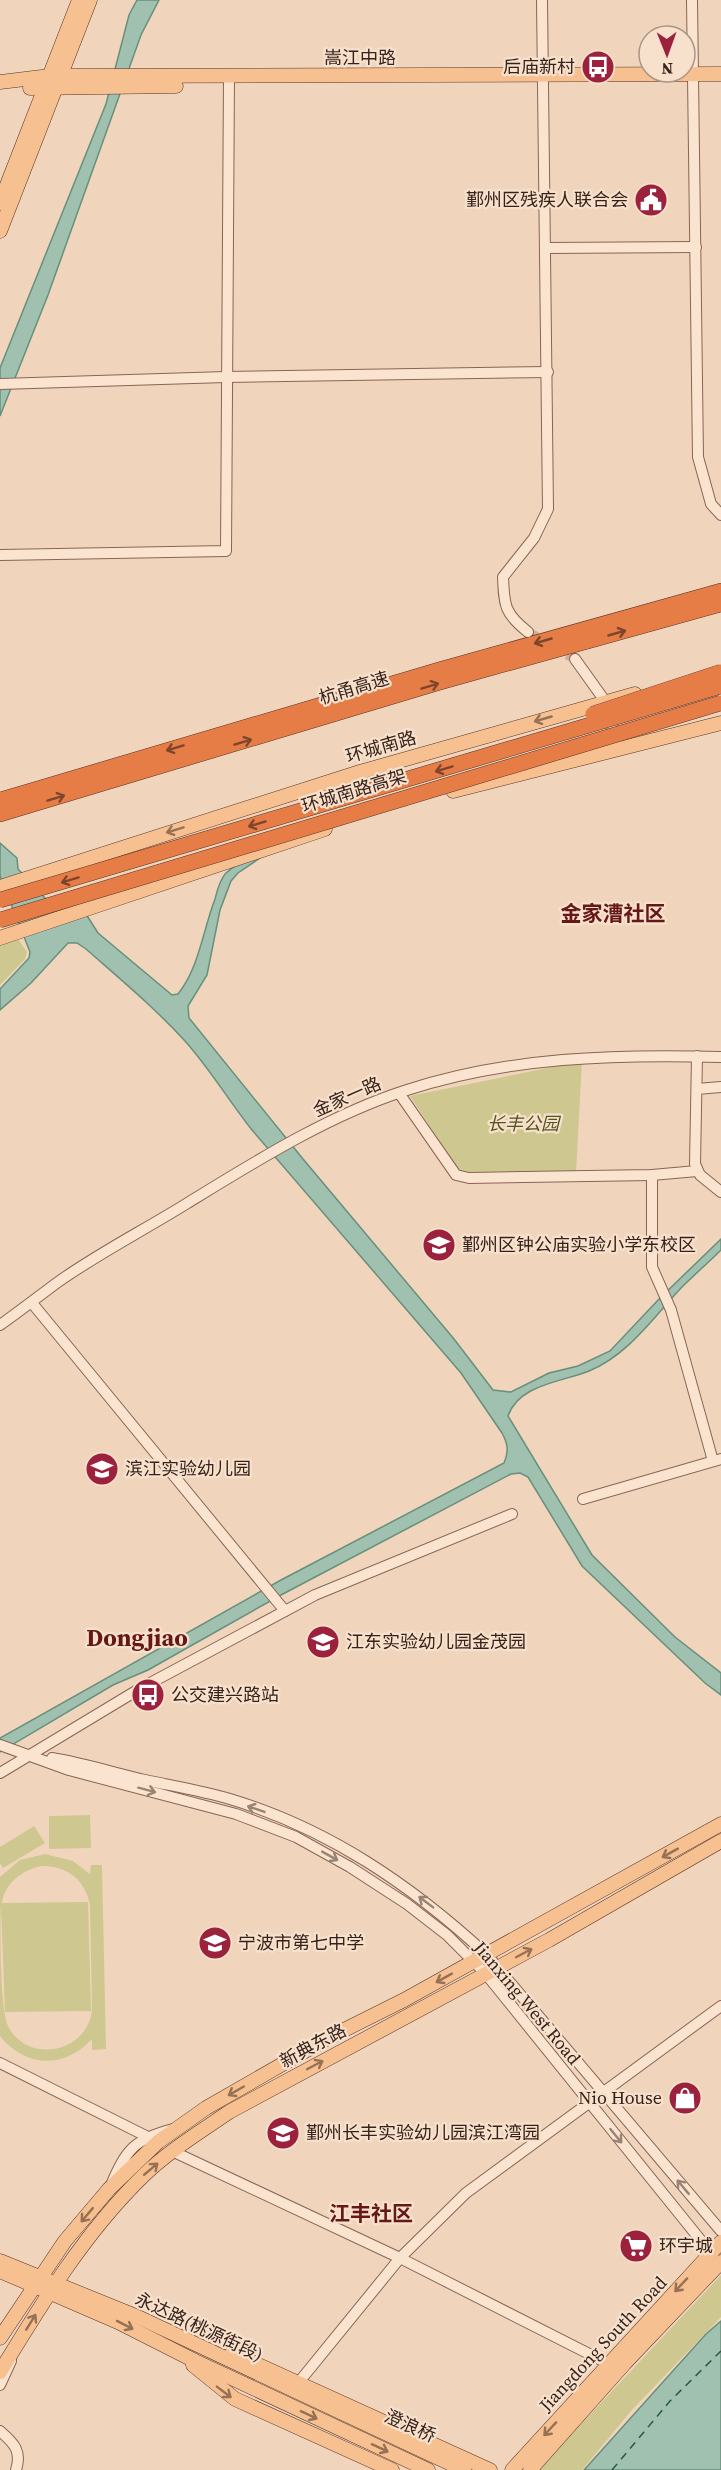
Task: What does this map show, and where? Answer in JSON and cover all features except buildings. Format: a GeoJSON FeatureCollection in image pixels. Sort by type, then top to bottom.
{"type":"FeatureCollection","features":[{"type":"Feature","properties":{"kind":"highway","name":"杭甬高速"},"geometry":{"type":"LineString","coordinates":[[0,800],[439,670],[721,591]]}},
{"type":"Feature","properties":{"kind":"highway","name":"杭甬高速"},"geometry":{"type":"LineString","coordinates":[[0,814],[440,682],[721,604]]}},
{"type":"Feature","properties":{"kind":"highway"},"geometry":{"type":"LineString","coordinates":[[481,758],[586,716],[721,672]]}},
{"type":"Feature","properties":{"kind":"highway","name":"环城南路高架"},"geometry":{"type":"LineString","coordinates":[[0,900],[721,686]]}},
{"type":"Feature","properties":{"kind":"highway","name":"环城南路高架"},"geometry":{"type":"LineString","coordinates":[[0,920],[495,769],[721,703]]}},
{"type":"Feature","properties":{"kind":"highway"},"geometry":{"type":"LineString","coordinates":[[495,769],[561,756],[721,712]]}},
{"type":"Feature","properties":{"kind":"highway"},"geometry":{"type":"LineString","coordinates":[[0,926],[227,850]]}},
{"type":"Feature","properties":{"kind":"main road"},"geometry":{"type":"LineString","coordinates":[[0,231],[54,81],[79,0]]}},
{"type":"Feature","properties":{"kind":"main road"},"geometry":{"type":"LineString","coordinates":[[0,203],[90,0]]}},
{"type":"Feature","properties":{"kind":"main road","name":"嵩江中路"},"geometry":{"type":"LineString","coordinates":[[697,78],[721,74]]}},
{"type":"Feature","properties":{"kind":"main road","name":"嵩江中路"},"geometry":{"type":"LineString","coordinates":[[0,92],[54,81],[99,76],[155,76],[229,81]]}},
{"type":"Feature","properties":{"kind":"main road","name":"嵩江中路"},"geometry":{"type":"LineString","coordinates":[[0,82],[637,79]]}},
{"type":"Feature","properties":{"kind":"main road","name":"嵩江中路"},"geometry":{"type":"LineString","coordinates":[[697,79],[721,83]]}},
{"type":"Feature","properties":{"kind":"main road","name":"环城南路"},"geometry":{"type":"LineString","coordinates":[[0,887],[360,772],[605,701],[721,672]]}},
{"type":"Feature","properties":{"kind":"main road"},"geometry":{"type":"LineString","coordinates":[[0,938],[400,804],[721,723]]}},
{"type":"Feature","properties":{"kind":"main road","name":"新典东路"},"geometry":{"type":"LineString","coordinates":[[0,2338],[36,2281],[109,2189],[158,2142],[179,2127],[206,2108],[328,2038],[473,1962],[721,1824]]}},
{"type":"Feature","properties":{"kind":"main road","name":"新典东路"},"geometry":{"type":"LineString","coordinates":[[0,2372],[52,2287],[94,2231],[144,2175],[172,2151],[229,2112],[491,1970],[721,1840]]}},
{"type":"Feature","properties":{"kind":"main road","name":"Jiangdong South Road"},"geometry":{"type":"LineString","coordinates":[[530,2470],[716,2258],[721,2242]]}},
{"type":"Feature","properties":{"kind":"main road","name":"Jiangdong South Road"},"geometry":{"type":"LineString","coordinates":[[512,2470],[609,2364],[716,2258]]}},
{"type":"Feature","properties":{"kind":"main road"},"geometry":{"type":"LineString","coordinates":[[0,2261],[36,2281]]}},
{"type":"Feature","properties":{"kind":"main road"},"geometry":{"type":"LineString","coordinates":[[0,2271],[36,2281]]}},
{"type":"Feature","properties":{"kind":"main road","name":"永达路(桃源街段)"},"geometry":{"type":"LineString","coordinates":[[36,2281],[160,2328],[342,2415]]}},
{"type":"Feature","properties":{"kind":"main road","name":"永达路(桃源街段)"},"geometry":{"type":"LineString","coordinates":[[52,2287],[180,2354],[331,2426]]}},
{"type":"Feature","properties":{"kind":"main road"},"geometry":{"type":"LineString","coordinates":[[160,2328],[243,2357],[490,2470]]}},
{"type":"Feature","properties":{"kind":"main road"},"geometry":{"type":"LineString","coordinates":[[180,2354],[235,2399],[392,2470]]}},
{"type":"Feature","properties":{"kind":"main road","name":"澄浪桥"},"geometry":{"type":"LineString","coordinates":[[342,2415],[464,2470]]}},
{"type":"Feature","properties":{"kind":"main road","name":"澄浪桥"},"geometry":{"type":"LineString","coordinates":[[331,2426],[428,2470]]}},
{"type":"Feature","properties":{"kind":"street"},"geometry":{"type":"LineString","coordinates":[[528,632],[511,619],[504,603],[503,577],[534,537],[548,509],[543,0]]}},
{"type":"Feature","properties":{"kind":"street"},"geometry":{"type":"LineString","coordinates":[[692,0],[693,24]]}},
{"type":"Feature","properties":{"kind":"street"},"geometry":{"type":"LineString","coordinates":[[0,555],[226,551],[229,81]]}},
{"type":"Feature","properties":{"kind":"street"},"geometry":{"type":"LineString","coordinates":[[694,84],[698,457],[711,504],[721,514]]}},
{"type":"Feature","properties":{"kind":"street"},"geometry":{"type":"LineString","coordinates":[[546,248],[696,247]]}},
{"type":"Feature","properties":{"kind":"street"},"geometry":{"type":"LineString","coordinates":[[0,384],[226,376],[548,372]]}},
{"type":"Feature","properties":{"kind":"street"},"geometry":{"type":"LineString","coordinates":[[575,659],[605,701],[618,750]]}},
{"type":"Feature","properties":{"kind":"street"},"geometry":{"type":"LineString","coordinates":[[697,1056],[697,1171]]}},
{"type":"Feature","properties":{"kind":"street","name":"金家一路"},"geometry":{"type":"LineString","coordinates":[[0,1325],[59,1281],[243,1170],[309,1132],[399,1093],[507,1066],[574,1057],[721,1057]]}},
{"type":"Feature","properties":{"kind":"street"},"geometry":{"type":"LineString","coordinates":[[697,1089],[721,1087]]}},
{"type":"Feature","properties":{"kind":"street"},"geometry":{"type":"LineString","coordinates":[[399,1093],[456,1175],[469,1178],[652,1175],[697,1171],[721,1192]]}},
{"type":"Feature","properties":{"kind":"street"},"geometry":{"type":"LineString","coordinates":[[583,1499],[717,1460],[671,1310],[651,1262],[652,1175]]}},
{"type":"Feature","properties":{"kind":"street"},"geometry":{"type":"LineString","coordinates":[[32,1303],[284,1609]]}},
{"type":"Feature","properties":{"kind":"street"},"geometry":{"type":"LineString","coordinates":[[0,1773],[26,1754],[284,1609],[512,1514]]}},
{"type":"Feature","properties":{"kind":"street","name":"Jianxing West Road"},"geometry":{"type":"LineString","coordinates":[[0,1745],[69,1770],[236,1814],[296,1837],[350,1867],[407,1904],[447,1935],[473,1962],[491,1970],[602,2091],[721,2231]]}},
{"type":"Feature","properties":{"kind":"street","name":"Jianxing West Road"},"geometry":{"type":"LineString","coordinates":[[26,1754],[68,1760],[230,1799],[281,1817],[334,1841],[392,1876],[442,1914],[486,1954],[491,1970],[588,2102],[716,2258]]}},
{"type":"Feature","properties":{"kind":"street"},"geometry":{"type":"LineString","coordinates":[[298,2382],[399,2258],[466,2193],[602,2091],[721,2006]]}},
{"type":"Feature","properties":{"kind":"street"},"geometry":{"type":"LineString","coordinates":[[0,2064],[146,2136]]}},
{"type":"Feature","properties":{"kind":"street"},"geometry":{"type":"LineString","coordinates":[[109,2189],[124,2154],[146,2136],[179,2127]]}},
{"type":"Feature","properties":{"kind":"street"},"geometry":{"type":"LineString","coordinates":[[172,2151],[399,2258],[609,2364]]}},
{"type":"Feature","properties":{"kind":"street"},"geometry":{"type":"LineString","coordinates":[[0,2385],[7,2374],[15,2347]]}},
{"type":"Feature","properties":{"kind":"street"},"geometry":{"type":"LineString","coordinates":[[0,2431],[16,2445],[19,2459],[16,2470]]}},
{"type":"Feature","properties":{"kind":"green space"},"geometry":{"type":"Polygon","coordinates":[[[18,939],[27,952],[25,959],[0,985],[0,944],[18,939]]]}},
{"type":"Feature","properties":{"kind":"green space","name":"长丰公园"},"geometry":{"type":"Polygon","coordinates":[[[582,1061],[576,1173],[462,1176],[410,1096],[582,1061]]]}},
{"type":"Feature","properties":{"kind":"green space"},"geometry":{"type":"Polygon","coordinates":[[[90,1815],[91,1848],[49,1849],[49,1816],[90,1815]]]}},
{"type":"Feature","properties":{"kind":"green space"},"geometry":{"type":"Polygon","coordinates":[[[34,1826],[45,1843],[3,1868],[0,1863],[0,1847],[34,1826]]]}},
{"type":"Feature","properties":{"kind":"green space"},"geometry":{"type":"Polygon","coordinates":[[[45,1854],[73,1861],[90,1874],[91,1865],[102,1865],[106,2049],[92,2050],[92,2039],[70,2056],[45,2061],[21,2054],[10,2047],[0,2036],[0,1877],[20,1860],[45,1854]],[[41,1866],[15,1879],[7,1889],[2,1903],[88,1902],[91,2011],[5,2012],[1,1906],[2,1986],[5,2016],[8,2026],[17,2039],[29,2046],[43,2049],[70,2044],[81,2035],[89,2023],[92,2008],[88,1896],[79,1881],[67,1871],[41,1866]]]}},
{"type":"Feature","properties":{"kind":"green space"},"geometry":{"type":"Polygon","coordinates":[[[721,2275],[721,2317],[631,2411],[582,2470],[538,2470],[721,2275]]]}},
{"type":"Feature","properties":{"kind":"shaded area"},"geometry":{"type":"Polygon","coordinates":[[[137,0],[159,0],[141,35],[48,295],[0,416],[0,368],[106,104],[129,15],[137,0]]]}},
{"type":"Feature","properties":{"kind":"shaded area"},"geometry":{"type":"Polygon","coordinates":[[[0,843],[17,858],[18,869],[57,911],[86,914],[98,933],[172,995],[178,994],[191,973],[220,882],[238,864],[263,856],[238,873],[231,881],[220,910],[207,975],[188,1006],[189,1018],[303,1159],[454,1339],[493,1390],[511,1392],[549,1373],[578,1366],[610,1351],[659,1299],[721,1239],[721,1250],[616,1356],[589,1371],[531,1391],[514,1405],[508,1416],[592,1555],[675,1637],[721,1673],[721,1695],[705,1683],[582,1566],[528,1477],[520,1473],[511,1474],[281,1595],[148,1670],[113,1685],[0,1752],[0,1738],[281,1580],[504,1463],[507,1444],[461,1373],[252,1130],[194,1052],[149,1005],[86,949],[77,943],[68,943],[31,983],[0,1010],[0,989],[29,958],[30,952],[0,876],[0,843]]]}},
{"type":"Feature","properties":{"kind":"shaded area"},"geometry":{"type":"Polygon","coordinates":[[[721,2321],[721,2470],[584,2470],[706,2334],[721,2321]]]}},
{"type":"Feature","properties":{"kind":"ferry route"},"geometry":{"type":"LineString","coordinates":[[612,2470],[670,2401],[721,2351]]}},
{"type":"Feature","properties":{"kind":"tunnel"},"geometry":{"type":"LineString","coordinates":[[528,632],[575,659]]}},
{"type":"Feature","properties":{"kind":"place","name":"后庙新村"},"geometry":{"type":"Point","coordinates":[598,67]}},
{"type":"Feature","properties":{"kind":"place","name":"鄞州区残疾人联合会"},"geometry":{"type":"Point","coordinates":[651,200]}},
{"type":"Feature","properties":{"kind":"place","name":"鄞州区钟公庙实验小学东校区"},"geometry":{"type":"Point","coordinates":[439,1245]}},
{"type":"Feature","properties":{"kind":"place","name":"滨江实验幼儿园"},"geometry":{"type":"Point","coordinates":[102,1469]}},
{"type":"Feature","properties":{"kind":"place","name":"江东实验幼儿园金茂园"},"geometry":{"type":"Point","coordinates":[323,1642]}},
{"type":"Feature","properties":{"kind":"place","name":"公交建兴路站"},"geometry":{"type":"Point","coordinates":[148,1695]}},
{"type":"Feature","properties":{"kind":"place","name":"宁波市第七中学"},"geometry":{"type":"Point","coordinates":[215,1943]}},
{"type":"Feature","properties":{"kind":"place","name":"Nio House"},"geometry":{"type":"Point","coordinates":[685,2098]}},
{"type":"Feature","properties":{"kind":"place","name":"鄞州长丰实验幼儿园滨江湾园"},"geometry":{"type":"Point","coordinates":[283,2133]}},
{"type":"Feature","properties":{"kind":"place","name":"环宇城"},"geometry":{"type":"Point","coordinates":[636,2246]}},
{"type":"Feature","properties":{"kind":"district","name":"金家漕社区"},"geometry":{"type":"Point","coordinates":[613,914]}},
{"type":"Feature","properties":{"kind":"district","name":"Dongjiao"},"geometry":{"type":"Point","coordinates":[137,1638]}},
{"type":"Feature","properties":{"kind":"district","name":"江丰社区"},"geometry":{"type":"Point","coordinates":[371,2214]}}]}
